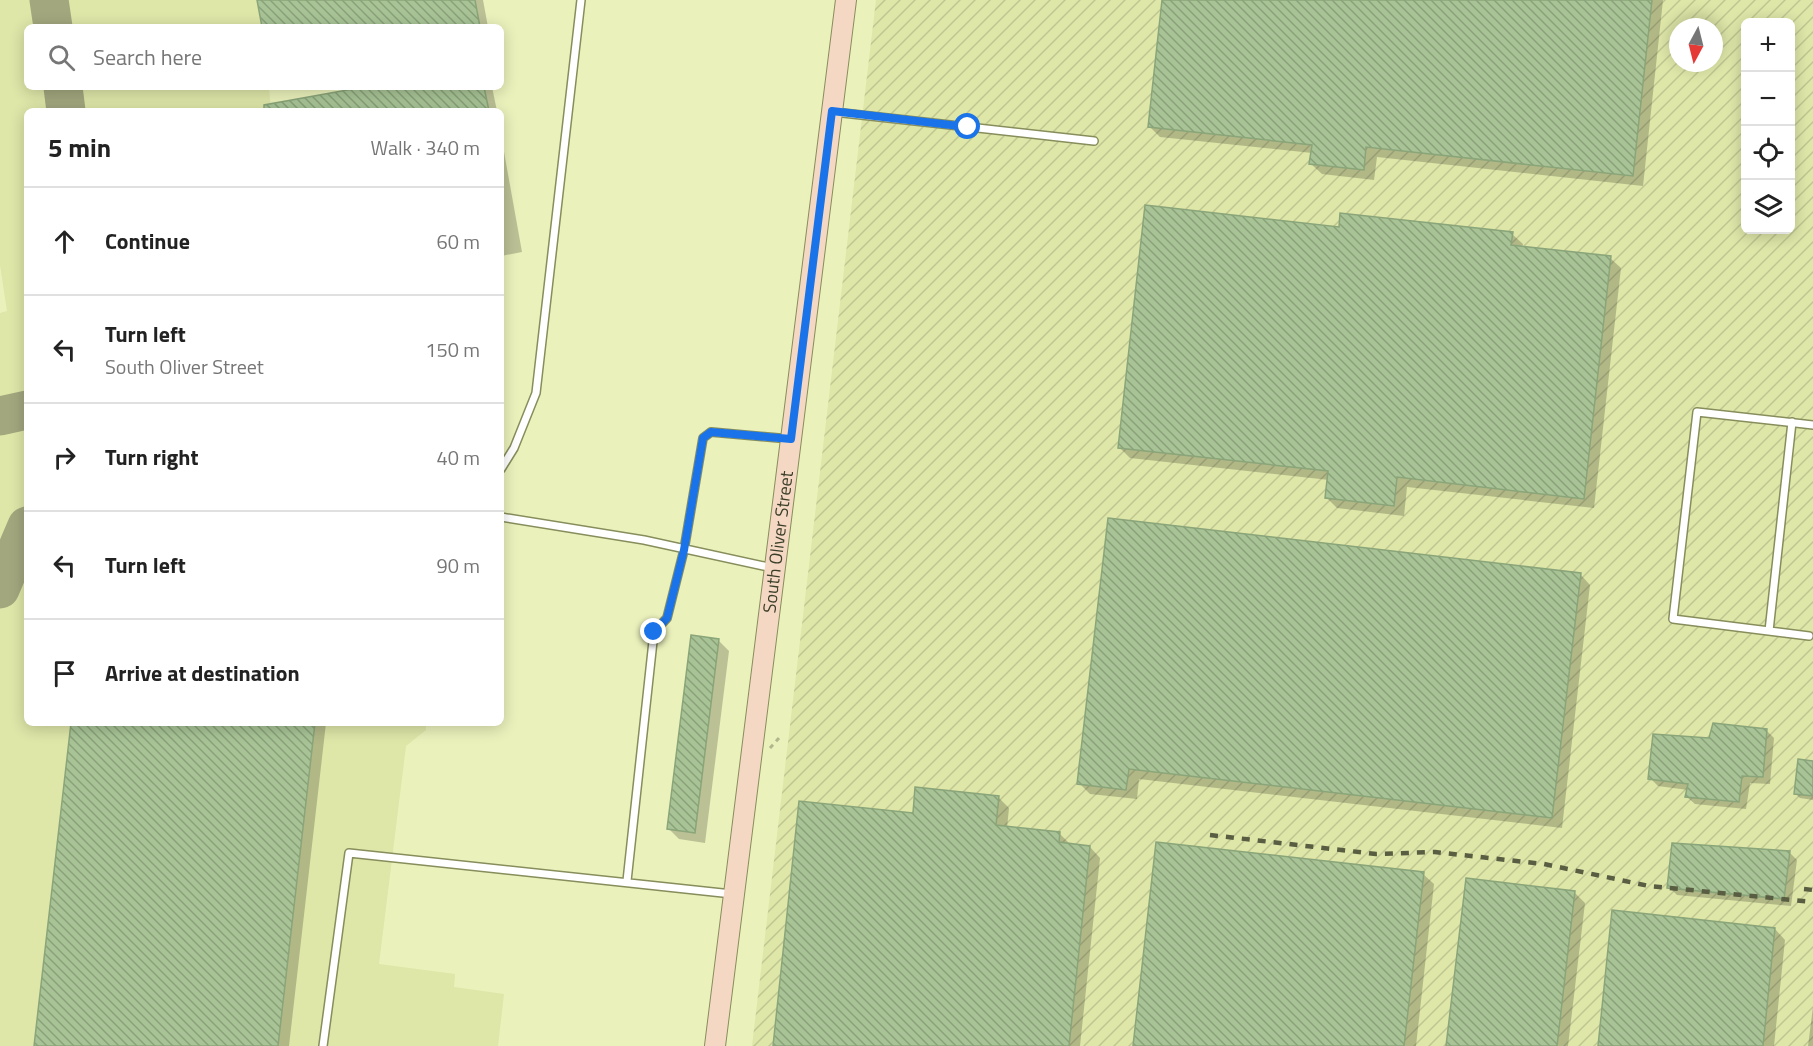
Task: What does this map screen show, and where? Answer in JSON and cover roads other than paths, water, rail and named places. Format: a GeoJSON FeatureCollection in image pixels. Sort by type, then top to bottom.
{"type":"FeatureCollection","features":[{"type":"Feature","properties":{"kind":"main road","name":"South Oliver Street"},"geometry":{"type":"LineString","coordinates":[[716,1046],[846,0]]}},
{"type":"Feature","properties":{"kind":"lane"},"geometry":{"type":"LineString","coordinates":[[504,464],[514,447],[536,393],[581,0]]}},
{"type":"Feature","properties":{"kind":"lane"},"geometry":{"type":"LineString","coordinates":[[832,111],[1094,141]]}},
{"type":"Feature","properties":{"kind":"lane"},"geometry":{"type":"LineString","coordinates":[[1809,636],[1672,620],[1697,412],[1813,425]]}},
{"type":"Feature","properties":{"kind":"lane"},"geometry":{"type":"LineString","coordinates":[[1769,631],[1792,422]]}},
{"type":"Feature","properties":{"kind":"lane"},"geometry":{"type":"LineString","coordinates":[[627,881],[654,632],[667,618],[684,550],[703,438],[711,432],[791,439]]}},
{"type":"Feature","properties":{"kind":"lane"},"geometry":{"type":"LineString","coordinates":[[504,517],[644,540],[775,568]]}},
{"type":"Feature","properties":{"kind":"lane"},"geometry":{"type":"LineString","coordinates":[[323,1046],[349,853],[734,894]]}},
{"type":"Feature","properties":{"kind":"railway"},"geometry":{"type":"LineString","coordinates":[[1210,835],[1376,854],[1435,852],[1544,864],[1649,886],[1813,902]]}},
{"type":"Feature","properties":{"kind":"railway"},"geometry":{"type":"LineString","coordinates":[[1804,889],[1813,890]]}}]}
